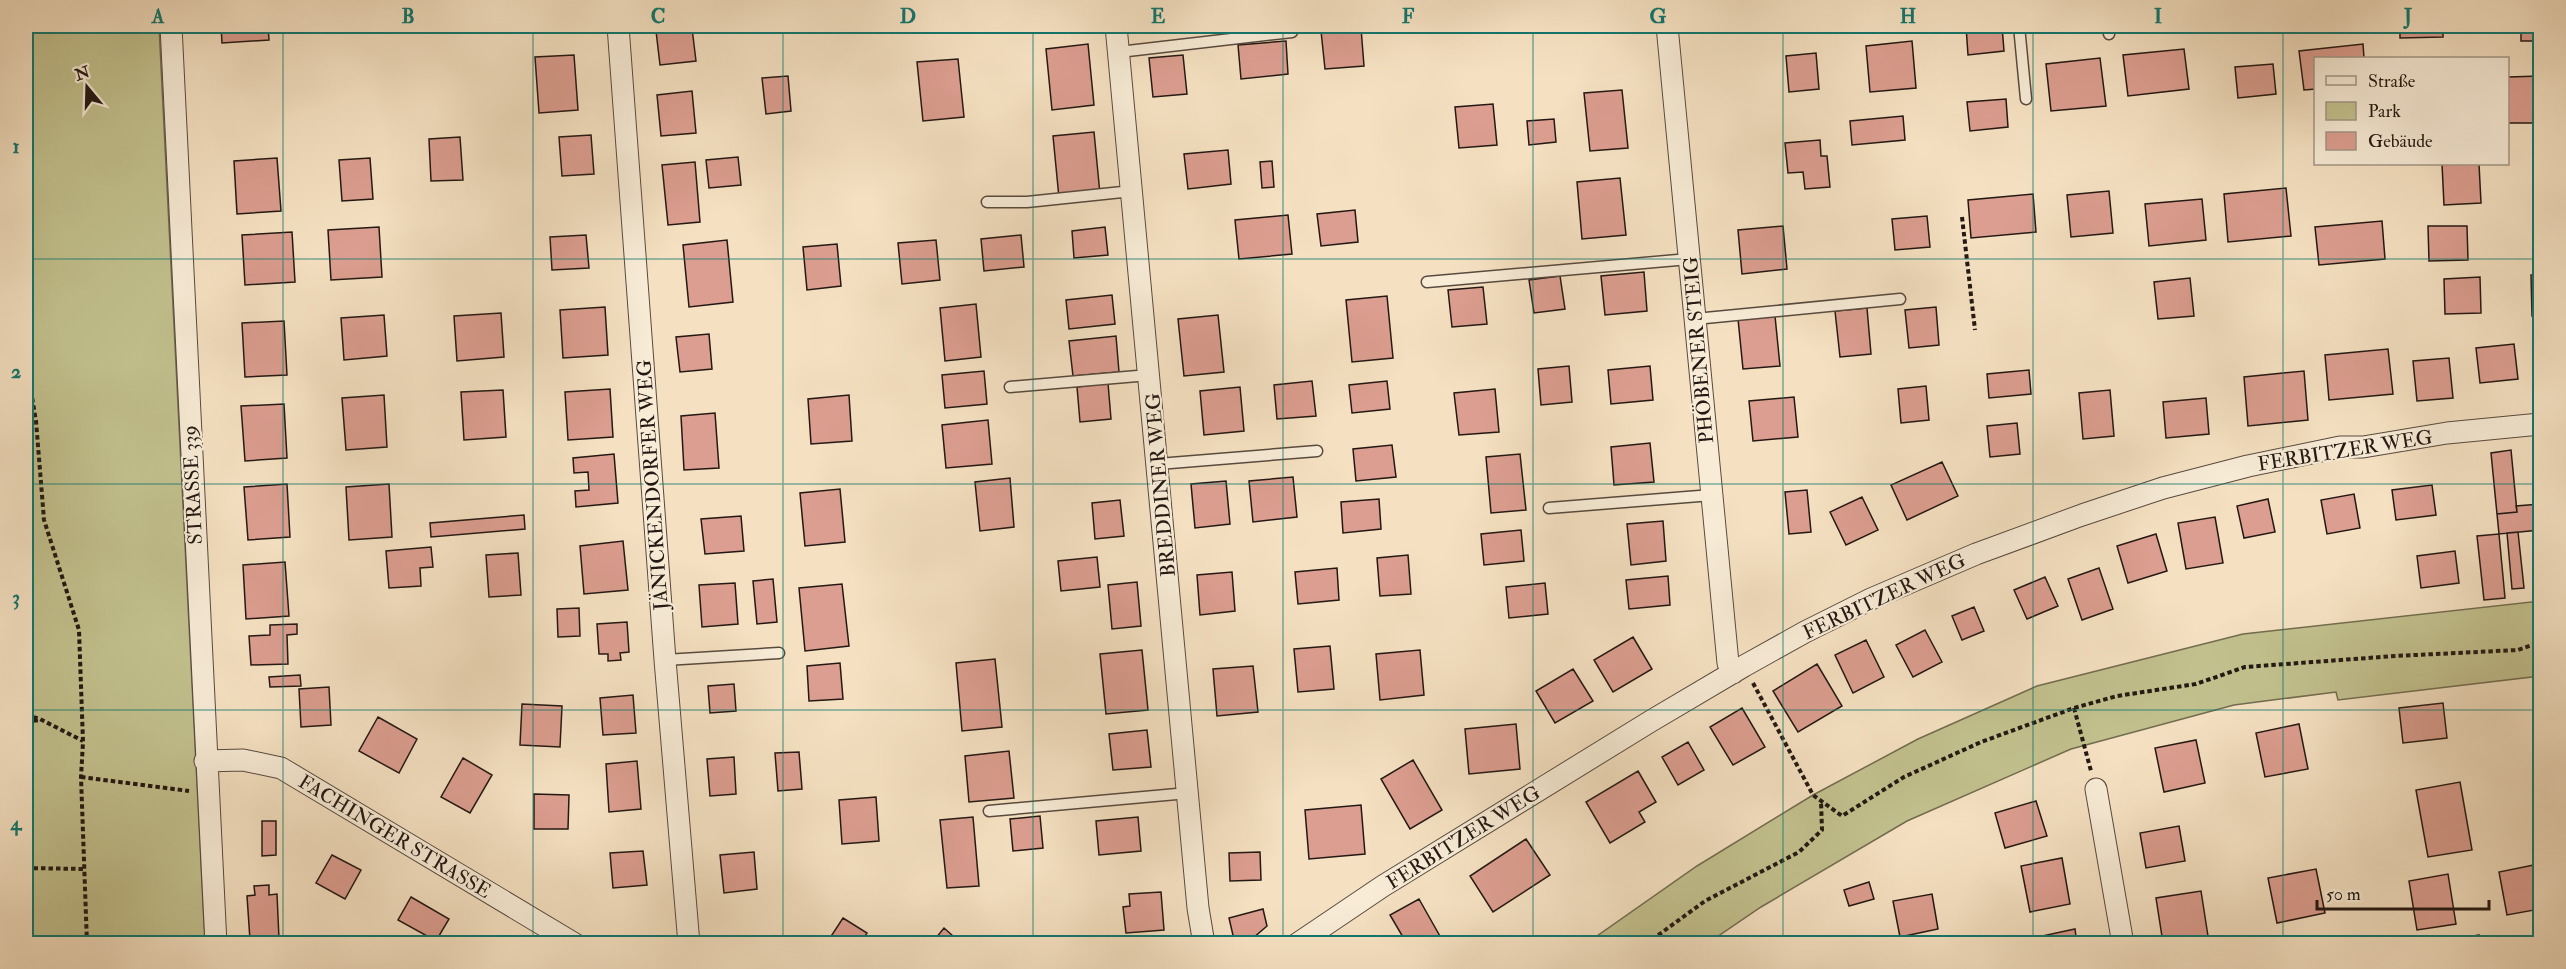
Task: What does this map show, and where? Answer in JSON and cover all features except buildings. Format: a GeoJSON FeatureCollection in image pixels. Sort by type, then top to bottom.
{"type":"FeatureCollection","features":[{"type":"Feature","properties":{"kind":"street","name":"STRASSE 339"},"geometry":{"type":"LineString","coordinates":[[171,26],[205,760],[216,944]]}},
{"type":"Feature","properties":{"kind":"street","name":"JÄNICKENDORFER WEG"},"geometry":{"type":"LineString","coordinates":[[618,26],[665,660],[689,944]]}},
{"type":"Feature","properties":{"kind":"street","name":"BREDDINER WEG"},"geometry":{"type":"LineString","coordinates":[[1116,26],[1198,908],[1204,944]]}},
{"type":"Feature","properties":{"kind":"street","name":"PHÖBENER STEIG"},"geometry":{"type":"LineString","coordinates":[[1667,26],[1728,663],[1739,670]]}},
{"type":"Feature","properties":{"kind":"street","name":"FERBITZER WEG"},"geometry":{"type":"LineString","coordinates":[[1297,944],[1333,918],[1412,868],[1805,632],[1871,599],[1976,554],[2163,488],[2248,466],[2340,447],[2363,447],[2447,433],[2541,424]]}},
{"type":"Feature","properties":{"kind":"street","name":"FACHINGER STRASSE"},"geometry":{"type":"LineString","coordinates":[[205,760],[243,760],[280,768],[574,944]]}},
{"type":"Feature","properties":{"kind":"street"},"geometry":{"type":"LineString","coordinates":[[2096,789],[2123,944]]}},
{"type":"Feature","properties":{"kind":"lane"},"geometry":{"type":"LineString","coordinates":[[2019,26],[2026,99]]}},
{"type":"Feature","properties":{"kind":"lane"},"geometry":{"type":"LineString","coordinates":[[1119,52],[1292,32]]}},
{"type":"Feature","properties":{"kind":"lane"},"geometry":{"type":"LineString","coordinates":[[987,202],[1027,202],[1132,191]]}},
{"type":"Feature","properties":{"kind":"lane"},"geometry":{"type":"LineString","coordinates":[[1427,282],[1689,259]]}},
{"type":"Feature","properties":{"kind":"lane"},"geometry":{"type":"LineString","coordinates":[[1695,319],[1900,299]]}},
{"type":"Feature","properties":{"kind":"lane"},"geometry":{"type":"LineString","coordinates":[[1010,387],[1149,375]]}},
{"type":"Feature","properties":{"kind":"lane"},"geometry":{"type":"LineString","coordinates":[[1158,465],[1317,451]]}},
{"type":"Feature","properties":{"kind":"lane"},"geometry":{"type":"LineString","coordinates":[[1549,508],[1712,495]]}},
{"type":"Feature","properties":{"kind":"lane"},"geometry":{"type":"LineString","coordinates":[[665,660],[779,653]]}},
{"type":"Feature","properties":{"kind":"lane"},"geometry":{"type":"LineString","coordinates":[[989,811],[1188,793]]}},
{"type":"Feature","properties":{"kind":"path"},"geometry":{"type":"LineString","coordinates":[[1962,217],[1975,330]]}},
{"type":"Feature","properties":{"kind":"path"},"geometry":{"type":"LineString","coordinates":[[26,361],[36,421],[44,520],[79,630],[83,742],[81,777],[83,869],[87,944]]}},
{"type":"Feature","properties":{"kind":"path"},"geometry":{"type":"LineString","coordinates":[[1739,670],[1813,795],[1842,816],[1904,777],[1981,742],[2074,708],[2117,696],[2196,684],[2245,667],[2518,650],[2541,642]]}},
{"type":"Feature","properties":{"kind":"path"},"geometry":{"type":"LineString","coordinates":[[2074,708],[2096,789]]}},
{"type":"Feature","properties":{"kind":"path"},"geometry":{"type":"LineString","coordinates":[[26,715],[40,719],[83,742]]}},
{"type":"Feature","properties":{"kind":"path"},"geometry":{"type":"LineString","coordinates":[[26,722],[40,719]]}},
{"type":"Feature","properties":{"kind":"path"},"geometry":{"type":"LineString","coordinates":[[81,777],[207,793]]}},
{"type":"Feature","properties":{"kind":"path"},"geometry":{"type":"LineString","coordinates":[[1646,944],[1705,901],[1800,852],[1822,830],[1821,800]]}},
{"type":"Feature","properties":{"kind":"path"},"geometry":{"type":"LineString","coordinates":[[26,868],[83,869]]}},
{"type":"Feature","properties":{"kind":"green space"},"geometry":{"type":"Polygon","coordinates":[[[26,26],[159,26],[205,943],[26,943],[26,26]]]}},
{"type":"Feature","properties":{"kind":"green space"},"geometry":{"type":"Polygon","coordinates":[[[2540,601],[2540,676],[2338,700],[2336,692],[2234,705],[2071,749],[1907,821],[1761,907],[1708,943],[1587,943],[1697,866],[1813,795],[1918,739],[2037,686],[2243,634],[2540,601]]]}}]}
